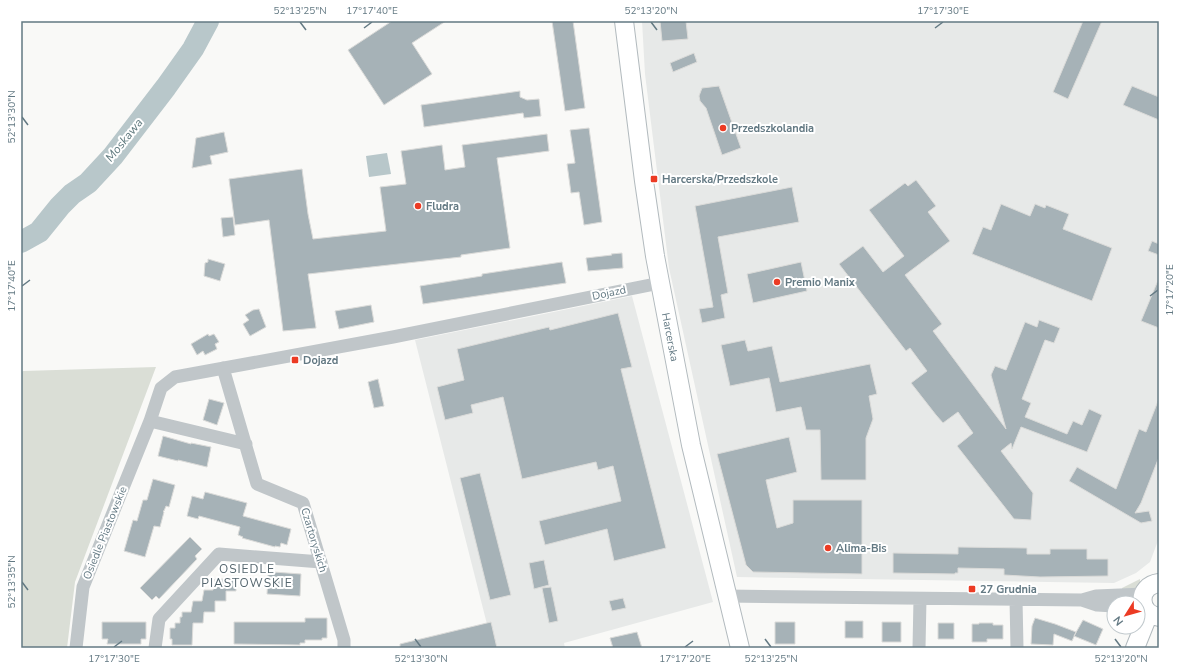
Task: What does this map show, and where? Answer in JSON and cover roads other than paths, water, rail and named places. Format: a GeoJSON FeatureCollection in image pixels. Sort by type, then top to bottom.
{"type":"FeatureCollection","features":[{"type":"Feature","properties":{"kind":"street","name":"Harcerska"},"geometry":{"type":"LineString","coordinates":[[624,21],[647,204],[660,283],[691,445],[726,596],[740,648]]}},
{"type":"Feature","properties":{"kind":"street","name":"Dojazd"},"geometry":{"type":"LineString","coordinates":[[161,388],[175,377],[393,337],[660,283]]}},
{"type":"Feature","properties":{"kind":"street","name":"Czartoryskich"},"geometry":{"type":"LineString","coordinates":[[223,368],[257,484],[303,503],[344,640],[344,648]]}},
{"type":"Feature","properties":{"kind":"street","name":"Osiedle Piastowskie"},"geometry":{"type":"LineString","coordinates":[[76,648],[83,587],[150,421],[161,388]]}},
{"type":"Feature","properties":{"kind":"street"},"geometry":{"type":"LineString","coordinates":[[150,421],[246,444]]}},
{"type":"Feature","properties":{"kind":"street"},"geometry":{"type":"LineString","coordinates":[[155,648],[159,619],[219,554],[321,562]]}},
{"type":"Feature","properties":{"kind":"street"},"geometry":{"type":"LineString","coordinates":[[1147,648],[1149,610],[1146,589],[1159,583]]}},
{"type":"Feature","properties":{"kind":"street"},"geometry":{"type":"LineString","coordinates":[[726,596],[1082,600],[1096,596],[1149,610]]}},
{"type":"Feature","properties":{"kind":"street"},"geometry":{"type":"LineString","coordinates":[[919,648],[920,599]]}},
{"type":"Feature","properties":{"kind":"street"},"geometry":{"type":"LineString","coordinates":[[1016,599],[1017,648]]}},
{"type":"Feature","properties":{"kind":"street"},"geometry":{"type":"LineString","coordinates":[[1082,600],[1097,605],[1106,606]]}},
{"type":"Feature","properties":{"kind":"street"},"geometry":{"type":"LineString","coordinates":[[1135,648],[1149,610]]}},
{"type":"Feature","properties":{"kind":"waterway","name":"Moskawa"},"geometry":{"type":"LineString","coordinates":[[21,242],[39,232],[60,206],[72,194],[88,183],[113,156],[193,49],[208,21]]}},
{"type":"Feature","properties":{"kind":"place","name":"Przedszkolandia"},"geometry":{"type":"Point","coordinates":[723,128]}},
{"type":"Feature","properties":{"kind":"place","name":"Harcerska/Przedszkole"},"geometry":{"type":"Point","coordinates":[654,179]}},
{"type":"Feature","properties":{"kind":"place","name":"Fludra"},"geometry":{"type":"Point","coordinates":[418,206]}},
{"type":"Feature","properties":{"kind":"place","name":"Premio Manix"},"geometry":{"type":"Point","coordinates":[777,282]}},
{"type":"Feature","properties":{"kind":"place","name":"Dojazd"},"geometry":{"type":"Point","coordinates":[295,360]}},
{"type":"Feature","properties":{"kind":"place","name":"Alima-Bis"},"geometry":{"type":"Point","coordinates":[828,548]}},
{"type":"Feature","properties":{"kind":"place","name":"27 Grudnia"},"geometry":{"type":"Point","coordinates":[972,589]}},
{"type":"Feature","properties":{"kind":"district","name":"OSIEDLE PIASTOWSKIE"},"geometry":{"type":"Point","coordinates":[247,576]}}]}
